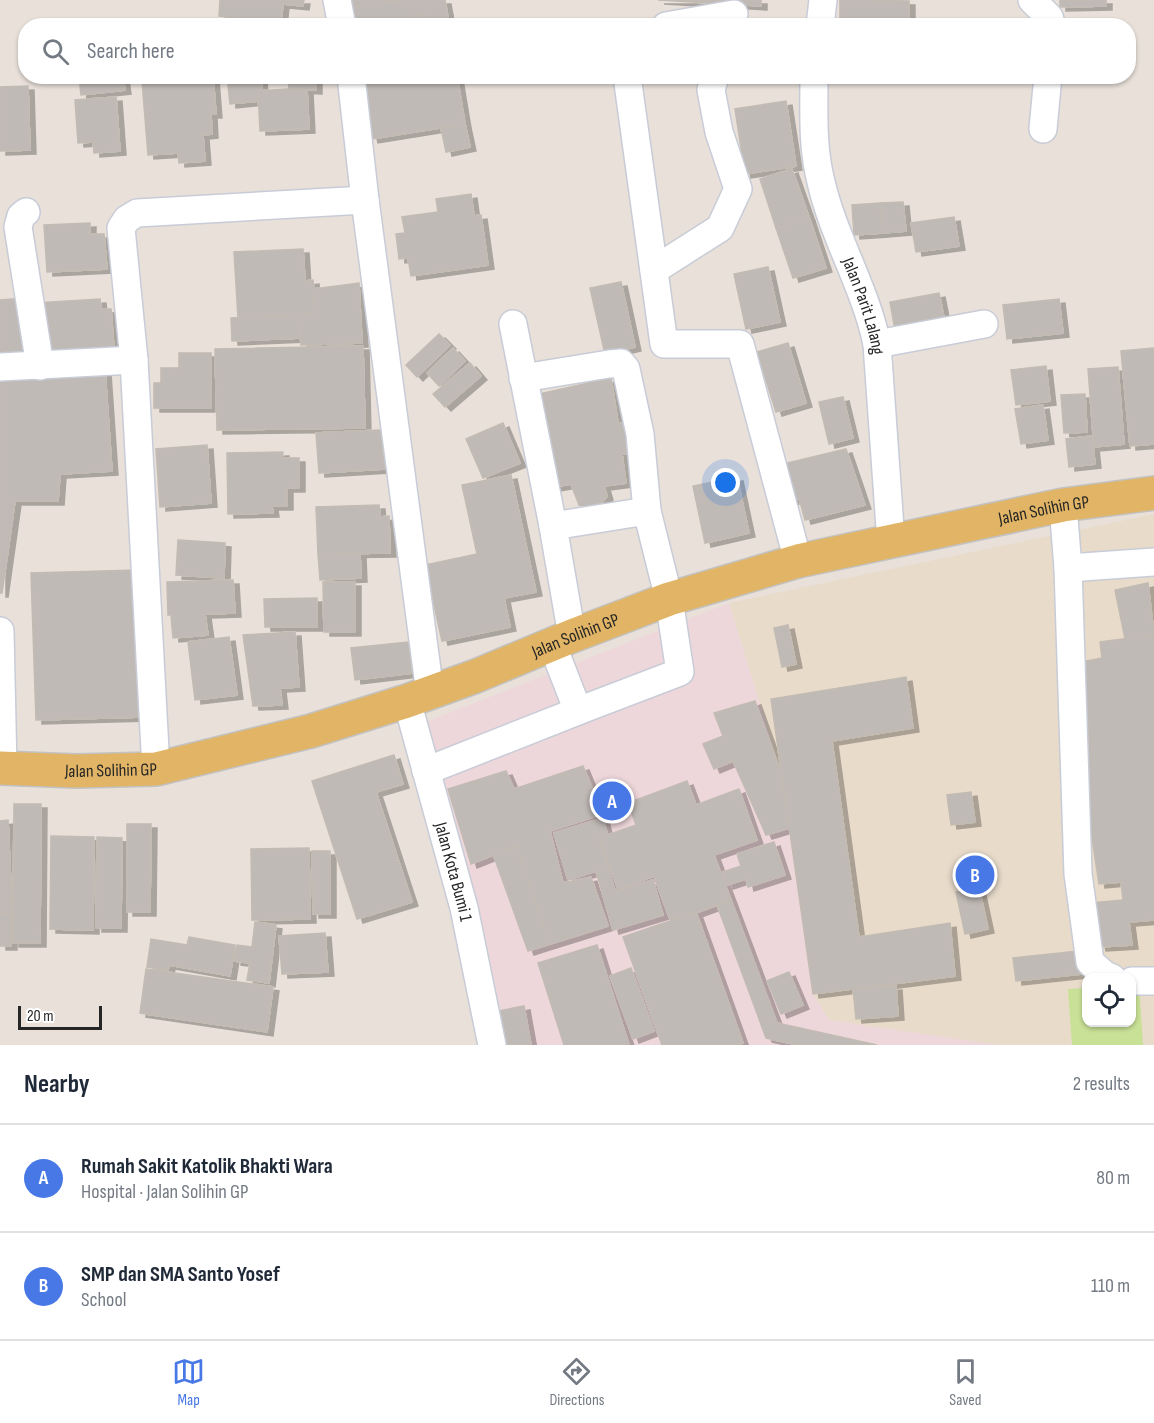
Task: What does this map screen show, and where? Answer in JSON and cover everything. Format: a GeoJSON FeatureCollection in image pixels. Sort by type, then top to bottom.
{"type":"FeatureCollection","features":[{"type":"Feature","properties":{"kind":"main road","name":"Jalan Solihin GP"},"geometry":{"type":"LineString","coordinates":[[2,768],[76,771],[156,768],[311,731],[476,676],[669,599],[798,561],[1063,505],[1154,493]]}},
{"type":"Feature","properties":{"kind":"street"},"geometry":{"type":"LineString","coordinates":[[337,0],[340,18]]}},
{"type":"Feature","properties":{"kind":"street"},"geometry":{"type":"LineString","coordinates":[[821,18],[823,0]]}},
{"type":"Feature","properties":{"kind":"street"},"geometry":{"type":"LineString","coordinates":[[1032,0],[1050,18]]}},
{"type":"Feature","properties":{"kind":"street"},"geometry":{"type":"LineString","coordinates":[[711,18],[734,14],[733,18]]}},
{"type":"Feature","properties":{"kind":"street","name":"Jalan Kota Bumi 1"},"geometry":{"type":"LineString","coordinates":[[352,84],[426,771],[464,908],[492,1045]]}},
{"type":"Feature","properties":{"kind":"street"},"geometry":{"type":"LineString","coordinates":[[628,84],[664,344],[740,344],[798,561]]}},
{"type":"Feature","properties":{"kind":"street"},"geometry":{"type":"LineString","coordinates":[[654,270],[720,228],[738,189],[719,132],[711,90],[713,84]]}},
{"type":"Feature","properties":{"kind":"street","name":"Jalan Parit Lalang"},"geometry":{"type":"LineString","coordinates":[[814,84],[814,137],[821,183],[832,221],[871,317],[877,344],[891,542]]}},
{"type":"Feature","properties":{"kind":"street"},"geometry":{"type":"LineString","coordinates":[[1043,129],[1047,84]]}},
{"type":"Feature","properties":{"kind":"street"},"geometry":{"type":"LineString","coordinates":[[156,768],[134,360],[121,228],[137,213],[365,200]]}},
{"type":"Feature","properties":{"kind":"street"},"geometry":{"type":"LineString","coordinates":[[26,212],[21,216],[18,227],[40,366]]}},
{"type":"Feature","properties":{"kind":"street"},"geometry":{"type":"LineString","coordinates":[[513,324],[553,526],[562,640],[579,711]]}},
{"type":"Feature","properties":{"kind":"street"},"geometry":{"type":"LineString","coordinates":[[877,344],[984,324]]}},
{"type":"Feature","properties":{"kind":"street"},"geometry":{"type":"LineString","coordinates":[[0,368],[134,360]]}},
{"type":"Feature","properties":{"kind":"street"},"geometry":{"type":"LineString","coordinates":[[426,771],[680,672],[669,599],[647,511],[639,434],[626,369],[621,363],[523,378]]}},
{"type":"Feature","properties":{"kind":"street"},"geometry":{"type":"LineString","coordinates":[[1063,505],[1068,568],[1078,874],[1090,962],[1103,973]]}},
{"type":"Feature","properties":{"kind":"street"},"geometry":{"type":"LineString","coordinates":[[553,526],[647,511]]}},
{"type":"Feature","properties":{"kind":"street"},"geometry":{"type":"LineString","coordinates":[[1068,568],[1154,562]]}},
{"type":"Feature","properties":{"kind":"street"},"geometry":{"type":"LineString","coordinates":[[0,631],[2,768]]}},
{"type":"Feature","properties":{"kind":"street"},"geometry":{"type":"LineString","coordinates":[[1136,981],[1154,981]]}},
{"type":"Feature","properties":{"kind":"shaded area"},"geometry":{"type":"Polygon","coordinates":[[[1154,514],[1154,1045],[999,1045],[829,1021],[813,994],[781,773],[729,603],[1154,514]]]}},
{"type":"Feature","properties":{"kind":"shaded area"},"geometry":{"type":"Polygon","coordinates":[[[729,603],[781,773],[813,994],[829,1020],[999,1045],[500,1045],[421,724],[729,603]]]}},
{"type":"Feature","properties":{"kind":"green space"},"geometry":{"type":"Polygon","coordinates":[[[1136,984],[1139,984],[1143,1045],[1072,1045],[1068,989],[1082,988],[1082,1027],[1136,1027],[1136,984]]]}},
{"type":"Feature","properties":{"kind":"building"},"geometry":{"type":"Polygon","coordinates":[[[220,0],[304,0],[303,6],[283,4],[281,18],[219,16],[220,0]]]}},
{"type":"Feature","properties":{"kind":"building"},"geometry":{"type":"Polygon","coordinates":[[[346,0],[407,0],[347,8],[346,0]]]}},
{"type":"Feature","properties":{"kind":"building"},"geometry":{"type":"Polygon","coordinates":[[[407,0],[445,0],[447,11],[413,16],[413,18],[349,18],[347,8],[407,0]]]}},
{"type":"Feature","properties":{"kind":"building"},"geometry":{"type":"Polygon","coordinates":[[[658,0],[761,0],[761,6],[658,0]]]}},
{"type":"Feature","properties":{"kind":"building"},"geometry":{"type":"Polygon","coordinates":[[[840,0],[909,1],[909,18],[840,18],[840,0]]]}},
{"type":"Feature","properties":{"kind":"building"},"geometry":{"type":"Polygon","coordinates":[[[1060,0],[1106,0],[1106,6],[1060,7],[1060,0]]]}},
{"type":"Feature","properties":{"kind":"building"},"geometry":{"type":"Polygon","coordinates":[[[447,11],[448,18],[413,18],[413,16],[447,11]]]}},
{"type":"Feature","properties":{"kind":"building"},"geometry":{"type":"Polygon","coordinates":[[[80,84],[124,84],[125,90],[81,95],[80,84]]]}},
{"type":"Feature","properties":{"kind":"building"},"geometry":{"type":"Polygon","coordinates":[[[142,84],[214,84],[216,114],[211,114],[212,134],[203,135],[205,161],[179,163],[178,153],[148,155],[142,84]]]}},
{"type":"Feature","properties":{"kind":"building"},"geometry":{"type":"Polygon","coordinates":[[[228,84],[262,84],[262,91],[258,91],[258,101],[230,104],[228,84]]]}},
{"type":"Feature","properties":{"kind":"building"},"geometry":{"type":"Polygon","coordinates":[[[289,84],[316,84],[316,90],[289,89],[289,84]]]}},
{"type":"Feature","properties":{"kind":"building"},"geometry":{"type":"Polygon","coordinates":[[[360,84],[458,84],[465,124],[372,139],[360,84]]]}},
{"type":"Feature","properties":{"kind":"building"},"geometry":{"type":"Polygon","coordinates":[[[28,86],[30,150],[0,151],[0,87],[28,86]]]}},
{"type":"Feature","properties":{"kind":"building"},"geometry":{"type":"Polygon","coordinates":[[[307,89],[309,129],[260,131],[258,91],[307,89]]]}},
{"type":"Feature","properties":{"kind":"building"},"geometry":{"type":"Polygon","coordinates":[[[116,97],[120,151],[94,153],[93,142],[78,143],[75,100],[116,97]]]}},
{"type":"Feature","properties":{"kind":"building"},"geometry":{"type":"Polygon","coordinates":[[[786,101],[796,166],[745,174],[735,109],[786,101]]]}},
{"type":"Feature","properties":{"kind":"building"},"geometry":{"type":"Polygon","coordinates":[[[465,124],[470,147],[446,152],[441,128],[465,124]]]}},
{"type":"Feature","properties":{"kind":"building"},"geometry":{"type":"Polygon","coordinates":[[[792,169],[809,217],[776,228],[760,179],[792,169]]]}},
{"type":"Feature","properties":{"kind":"building"},"geometry":{"type":"Polygon","coordinates":[[[471,194],[474,216],[481,215],[488,265],[411,276],[408,258],[399,259],[396,234],[405,233],[402,217],[438,212],[436,199],[471,194]]]}},
{"type":"Feature","properties":{"kind":"building"},"geometry":{"type":"Polygon","coordinates":[[[903,202],[906,231],[882,233],[880,203],[903,202]]]}},
{"type":"Feature","properties":{"kind":"building"},"geometry":{"type":"Polygon","coordinates":[[[880,203],[882,233],[854,235],[852,205],[880,203]]]}},
{"type":"Feature","properties":{"kind":"building"},"geometry":{"type":"Polygon","coordinates":[[[809,217],[826,268],[793,278],[776,228],[809,217]]]}},
{"type":"Feature","properties":{"kind":"building"},"geometry":{"type":"Polygon","coordinates":[[[954,217],[959,246],[916,252],[911,223],[954,217]]]}},
{"type":"Feature","properties":{"kind":"building"},"geometry":{"type":"Polygon","coordinates":[[[90,223],[90,234],[104,234],[107,269],[47,272],[44,225],[90,223]]]}},
{"type":"Feature","properties":{"kind":"building"},"geometry":{"type":"Polygon","coordinates":[[[303,249],[305,281],[313,280],[315,313],[238,318],[234,252],[303,249]]]}},
{"type":"Feature","properties":{"kind":"building"},"geometry":{"type":"Polygon","coordinates":[[[768,267],[780,322],[746,329],[734,274],[768,267]]]}},
{"type":"Feature","properties":{"kind":"building"},"geometry":{"type":"Polygon","coordinates":[[[621,282],[635,347],[605,354],[590,288],[621,282]]]}},
{"type":"Feature","properties":{"kind":"building"},"geometry":{"type":"Polygon","coordinates":[[[359,283],[362,343],[301,345],[299,315],[315,313],[314,289],[359,283]]]}},
{"type":"Feature","properties":{"kind":"building"},"geometry":{"type":"Polygon","coordinates":[[[939,293],[946,328],[896,336],[890,302],[939,293]]]}},
{"type":"Feature","properties":{"kind":"building"},"geometry":{"type":"Polygon","coordinates":[[[25,298],[32,359],[0,363],[0,300],[25,298]]]}},
{"type":"Feature","properties":{"kind":"building"},"geometry":{"type":"Polygon","coordinates":[[[100,299],[101,309],[111,309],[114,349],[40,354],[36,303],[100,299]]]}},
{"type":"Feature","properties":{"kind":"building"},"geometry":{"type":"Polygon","coordinates":[[[1059,299],[1063,333],[1007,339],[1003,305],[1059,299]]]}},
{"type":"Feature","properties":{"kind":"building"},"geometry":{"type":"Polygon","coordinates":[[[299,315],[301,338],[232,341],[231,318],[299,315]]]}},
{"type":"Feature","properties":{"kind":"building"},"geometry":{"type":"Polygon","coordinates":[[[439,334],[450,345],[417,377],[406,365],[439,334]]]}},
{"type":"Feature","properties":{"kind":"building"},"geometry":{"type":"Polygon","coordinates":[[[788,343],[806,403],[776,412],[757,352],[788,343]]]}},
{"type":"Feature","properties":{"kind":"building"},"geometry":{"type":"Polygon","coordinates":[[[363,346],[365,428],[217,430],[215,349],[363,346]]]}},
{"type":"Feature","properties":{"kind":"building"},"geometry":{"type":"Polygon","coordinates":[[[453,348],[465,361],[439,386],[427,373],[453,348]]]}},
{"type":"Feature","properties":{"kind":"building"},"geometry":{"type":"Polygon","coordinates":[[[1154,348],[1154,444],[1130,446],[1121,351],[1154,348]]]}},
{"type":"Feature","properties":{"kind":"building"},"geometry":{"type":"Polygon","coordinates":[[[179,353],[211,353],[211,408],[154,408],[154,383],[161,383],[161,368],[179,368],[179,353]]]}},
{"type":"Feature","properties":{"kind":"building"},"geometry":{"type":"Polygon","coordinates":[[[470,363],[481,376],[445,407],[433,394],[470,363]]]}},
{"type":"Feature","properties":{"kind":"building"},"geometry":{"type":"Polygon","coordinates":[[[1046,366],[1050,401],[1016,405],[1011,370],[1046,366]]]}},
{"type":"Feature","properties":{"kind":"building"},"geometry":{"type":"Polygon","coordinates":[[[1118,367],[1124,444],[1094,447],[1088,369],[1118,367]]]}},
{"type":"Feature","properties":{"kind":"building"},"geometry":{"type":"Polygon","coordinates":[[[105,370],[112,471],[60,474],[58,501],[15,501],[2,593],[0,593],[0,377],[105,370]]]}},
{"type":"Feature","properties":{"kind":"building"},"geometry":{"type":"Polygon","coordinates":[[[611,378],[618,423],[632,424],[637,452],[622,454],[626,483],[604,486],[607,496],[600,505],[593,508],[579,505],[571,484],[549,488],[530,396],[611,378]]]}},
{"type":"Feature","properties":{"kind":"building"},"geometry":{"type":"Polygon","coordinates":[[[1085,394],[1087,432],[1064,433],[1061,395],[1085,394]]]}},
{"type":"Feature","properties":{"kind":"building"},"geometry":{"type":"Polygon","coordinates":[[[843,397],[853,438],[829,444],[819,402],[843,397]]]}},
{"type":"Feature","properties":{"kind":"building"},"geometry":{"type":"Polygon","coordinates":[[[1043,405],[1048,440],[1021,444],[1015,409],[1043,405]]]}},
{"type":"Feature","properties":{"kind":"building"},"geometry":{"type":"Polygon","coordinates":[[[503,423],[520,463],[483,478],[466,439],[503,423]]]}},
{"type":"Feature","properties":{"kind":"building"},"geometry":{"type":"Polygon","coordinates":[[[381,430],[384,469],[319,473],[316,433],[381,430]]]}},
{"type":"Feature","properties":{"kind":"building"},"geometry":{"type":"Polygon","coordinates":[[[1092,436],[1095,464],[1069,467],[1066,439],[1092,436]]]}},
{"type":"Feature","properties":{"kind":"building"},"geometry":{"type":"Polygon","coordinates":[[[207,445],[211,503],[160,507],[156,449],[207,445]]]}},
{"type":"Feature","properties":{"kind":"building"},"geometry":{"type":"Polygon","coordinates":[[[846,449],[865,505],[805,520],[799,498],[785,503],[775,466],[846,449]]]}},
{"type":"Feature","properties":{"kind":"building"},"geometry":{"type":"Polygon","coordinates":[[[283,452],[282,458],[299,458],[299,488],[287,488],[287,506],[272,506],[273,513],[228,514],[227,453],[283,452]]]}},
{"type":"Feature","properties":{"kind":"building"},"geometry":{"type":"Polygon","coordinates":[[[511,475],[536,592],[504,598],[510,627],[442,641],[425,565],[477,554],[462,485],[511,475]]]}},
{"type":"Feature","properties":{"kind":"building"},"geometry":{"type":"Polygon","coordinates":[[[737,477],[749,533],[705,543],[693,486],[737,477]]]}},
{"type":"Feature","properties":{"kind":"building"},"geometry":{"type":"Polygon","coordinates":[[[379,505],[380,517],[389,516],[390,553],[318,554],[316,507],[379,505]]]}},
{"type":"Feature","properties":{"kind":"building"},"geometry":{"type":"Polygon","coordinates":[[[178,540],[225,543],[224,578],[176,575],[178,540]]]}},
{"type":"Feature","properties":{"kind":"building"},"geometry":{"type":"Polygon","coordinates":[[[360,553],[361,578],[320,580],[318,554],[360,553]]]}},
{"type":"Feature","properties":{"kind":"building"},"geometry":{"type":"Polygon","coordinates":[[[138,570],[143,717],[36,720],[31,573],[138,570]]]}},
{"type":"Feature","properties":{"kind":"building"},"geometry":{"type":"Polygon","coordinates":[[[233,580],[235,613],[205,614],[208,635],[173,638],[171,615],[168,615],[167,582],[233,580]]]}},
{"type":"Feature","properties":{"kind":"building"},"geometry":{"type":"Polygon","coordinates":[[[323,582],[355,582],[355,632],[324,632],[323,582]]]}},
{"type":"Feature","properties":{"kind":"building"},"geometry":{"type":"Polygon","coordinates":[[[1148,583],[1154,635],[1125,639],[1115,590],[1148,583]]]}},
{"type":"Feature","properties":{"kind":"building"},"geometry":{"type":"Polygon","coordinates":[[[317,598],[317,627],[265,627],[264,599],[317,598]]]}},
{"type":"Feature","properties":{"kind":"building"},"geometry":{"type":"Polygon","coordinates":[[[788,625],[796,664],[782,667],[774,628],[788,625]]]}},
{"type":"Feature","properties":{"kind":"building"},"geometry":{"type":"Polygon","coordinates":[[[295,632],[299,687],[280,688],[282,705],[253,706],[243,635],[295,632]]]}},
{"type":"Feature","properties":{"kind":"building"},"geometry":{"type":"Polygon","coordinates":[[[1154,635],[1154,920],[1129,922],[1132,945],[1100,947],[1091,903],[1123,900],[1121,882],[1099,884],[1077,740],[1089,740],[1076,663],[1102,658],[1100,642],[1154,635]]]}},
{"type":"Feature","properties":{"kind":"building"},"geometry":{"type":"Polygon","coordinates":[[[229,637],[237,695],[195,700],[188,642],[229,637]]]}},
{"type":"Feature","properties":{"kind":"building"},"geometry":{"type":"Polygon","coordinates":[[[408,642],[412,673],[355,680],[351,648],[408,642]]]}},
{"type":"Feature","properties":{"kind":"building"},"geometry":{"type":"Polygon","coordinates":[[[906,677],[913,728],[832,741],[859,937],[950,923],[955,976],[813,994],[771,699],[906,677]]]}},
{"type":"Feature","properties":{"kind":"building"},"geometry":{"type":"Polygon","coordinates":[[[755,701],[781,773],[789,828],[766,835],[733,761],[714,769],[703,744],[723,736],[714,713],[755,701]]]}},
{"type":"Feature","properties":{"kind":"building"},"geometry":{"type":"Polygon","coordinates":[[[394,755],[403,784],[376,792],[412,902],[357,919],[312,781],[394,755]]]}},
{"type":"Feature","properties":{"kind":"building"},"geometry":{"type":"Polygon","coordinates":[[[583,766],[603,814],[550,831],[563,883],[591,877],[608,926],[550,944],[516,846],[471,864],[448,789],[506,771],[514,789],[583,766]]]}},
{"type":"Feature","properties":{"kind":"building"},"geometry":{"type":"Polygon","coordinates":[[[687,781],[696,805],[739,789],[757,840],[714,855],[731,900],[671,922],[654,876],[618,889],[599,838],[636,825],[628,803],[687,781]]]}},
{"type":"Feature","properties":{"kind":"building"},"geometry":{"type":"Polygon","coordinates":[[[971,792],[975,822],[951,825],[947,795],[971,792]]]}},
{"type":"Feature","properties":{"kind":"building"},"geometry":{"type":"Polygon","coordinates":[[[14,804],[41,804],[40,943],[13,943],[14,804]]]}},
{"type":"Feature","properties":{"kind":"building"},"geometry":{"type":"Polygon","coordinates":[[[603,818],[607,833],[598,836],[615,891],[653,880],[663,915],[613,930],[596,871],[568,880],[554,833],[603,818]]]}},
{"type":"Feature","properties":{"kind":"building"},"geometry":{"type":"Polygon","coordinates":[[[8,820],[12,912],[0,913],[0,821],[8,820]]]}},
{"type":"Feature","properties":{"kind":"building"},"geometry":{"type":"Polygon","coordinates":[[[127,824],[151,824],[150,912],[127,912],[127,824]]]}},
{"type":"Feature","properties":{"kind":"building"},"geometry":{"type":"Polygon","coordinates":[[[51,836],[94,837],[93,930],[50,929],[51,836]]]}},
{"type":"Feature","properties":{"kind":"building"},"geometry":{"type":"Polygon","coordinates":[[[97,837],[122,838],[121,928],[96,928],[97,837]]]}},
{"type":"Feature","properties":{"kind":"building"},"geometry":{"type":"Polygon","coordinates":[[[774,842],[785,875],[748,887],[746,879],[727,885],[723,872],[741,866],[737,854],[774,842]]]}},
{"type":"Feature","properties":{"kind":"building"},"geometry":{"type":"Polygon","coordinates":[[[516,846],[550,944],[528,951],[493,854],[516,846]]]}},
{"type":"Feature","properties":{"kind":"building"},"geometry":{"type":"Polygon","coordinates":[[[309,848],[310,919],[252,920],[251,849],[309,848]]]}},
{"type":"Feature","properties":{"kind":"building"},"geometry":{"type":"Polygon","coordinates":[[[312,851],[330,851],[330,914],[313,914],[312,851]]]}},
{"type":"Feature","properties":{"kind":"building"},"geometry":{"type":"Polygon","coordinates":[[[979,887],[988,929],[965,934],[956,892],[979,887]]]}},
{"type":"Feature","properties":{"kind":"building"},"geometry":{"type":"Polygon","coordinates":[[[731,900],[777,1023],[877,1045],[798,1045],[766,1038],[717,905],[731,900]]]}},
{"type":"Feature","properties":{"kind":"building"},"geometry":{"type":"Polygon","coordinates":[[[696,912],[743,1043],[737,1045],[662,1045],[623,937],[696,912]]]}},
{"type":"Feature","properties":{"kind":"building"},"geometry":{"type":"Polygon","coordinates":[[[0,914],[11,914],[11,946],[0,946],[0,914]]]}},
{"type":"Feature","properties":{"kind":"building"},"geometry":{"type":"Polygon","coordinates":[[[255,922],[276,925],[269,983],[247,980],[250,963],[235,961],[237,945],[252,947],[255,922]]]}},
{"type":"Feature","properties":{"kind":"building"},"geometry":{"type":"Polygon","coordinates":[[[325,933],[328,972],[282,974],[279,936],[325,933]]]}},
{"type":"Feature","properties":{"kind":"building"},"geometry":{"type":"Polygon","coordinates":[[[189,937],[235,945],[230,976],[169,965],[168,970],[147,967],[151,939],[187,945],[189,937]]]}},
{"type":"Feature","properties":{"kind":"building"},"geometry":{"type":"Polygon","coordinates":[[[597,945],[629,1045],[564,1045],[538,963],[597,945]]]}},
{"type":"Feature","properties":{"kind":"building"},"geometry":{"type":"Polygon","coordinates":[[[1078,951],[1081,974],[1016,981],[1013,958],[1078,951]]]}},
{"type":"Feature","properties":{"kind":"building"},"geometry":{"type":"Polygon","coordinates":[[[631,968],[654,1031],[633,1039],[610,976],[631,968]]]}},
{"type":"Feature","properties":{"kind":"building"},"geometry":{"type":"Polygon","coordinates":[[[146,969],[273,987],[267,1032],[140,1013],[146,969]]]}},
{"type":"Feature","properties":{"kind":"building"},"geometry":{"type":"Polygon","coordinates":[[[789,972],[803,1005],[781,1014],[767,981],[789,972]]]}},
{"type":"Feature","properties":{"kind":"building"},"geometry":{"type":"Polygon","coordinates":[[[896,986],[898,1016],[856,1019],[853,989],[896,986]]]}},
{"type":"Feature","properties":{"kind":"building"},"geometry":{"type":"Polygon","coordinates":[[[524,1006],[531,1045],[504,1045],[498,1011],[524,1006]]]}},
{"type":"Feature","properties":{"kind":"place","name":"Rumah Sakit Katolik Bhakti Wara"},"geometry":{"type":"Point","coordinates":[612,801]}},
{"type":"Feature","properties":{"kind":"place","name":"SMP dan SMA Santo Yosef"},"geometry":{"type":"Point","coordinates":[975,875]}}]}
